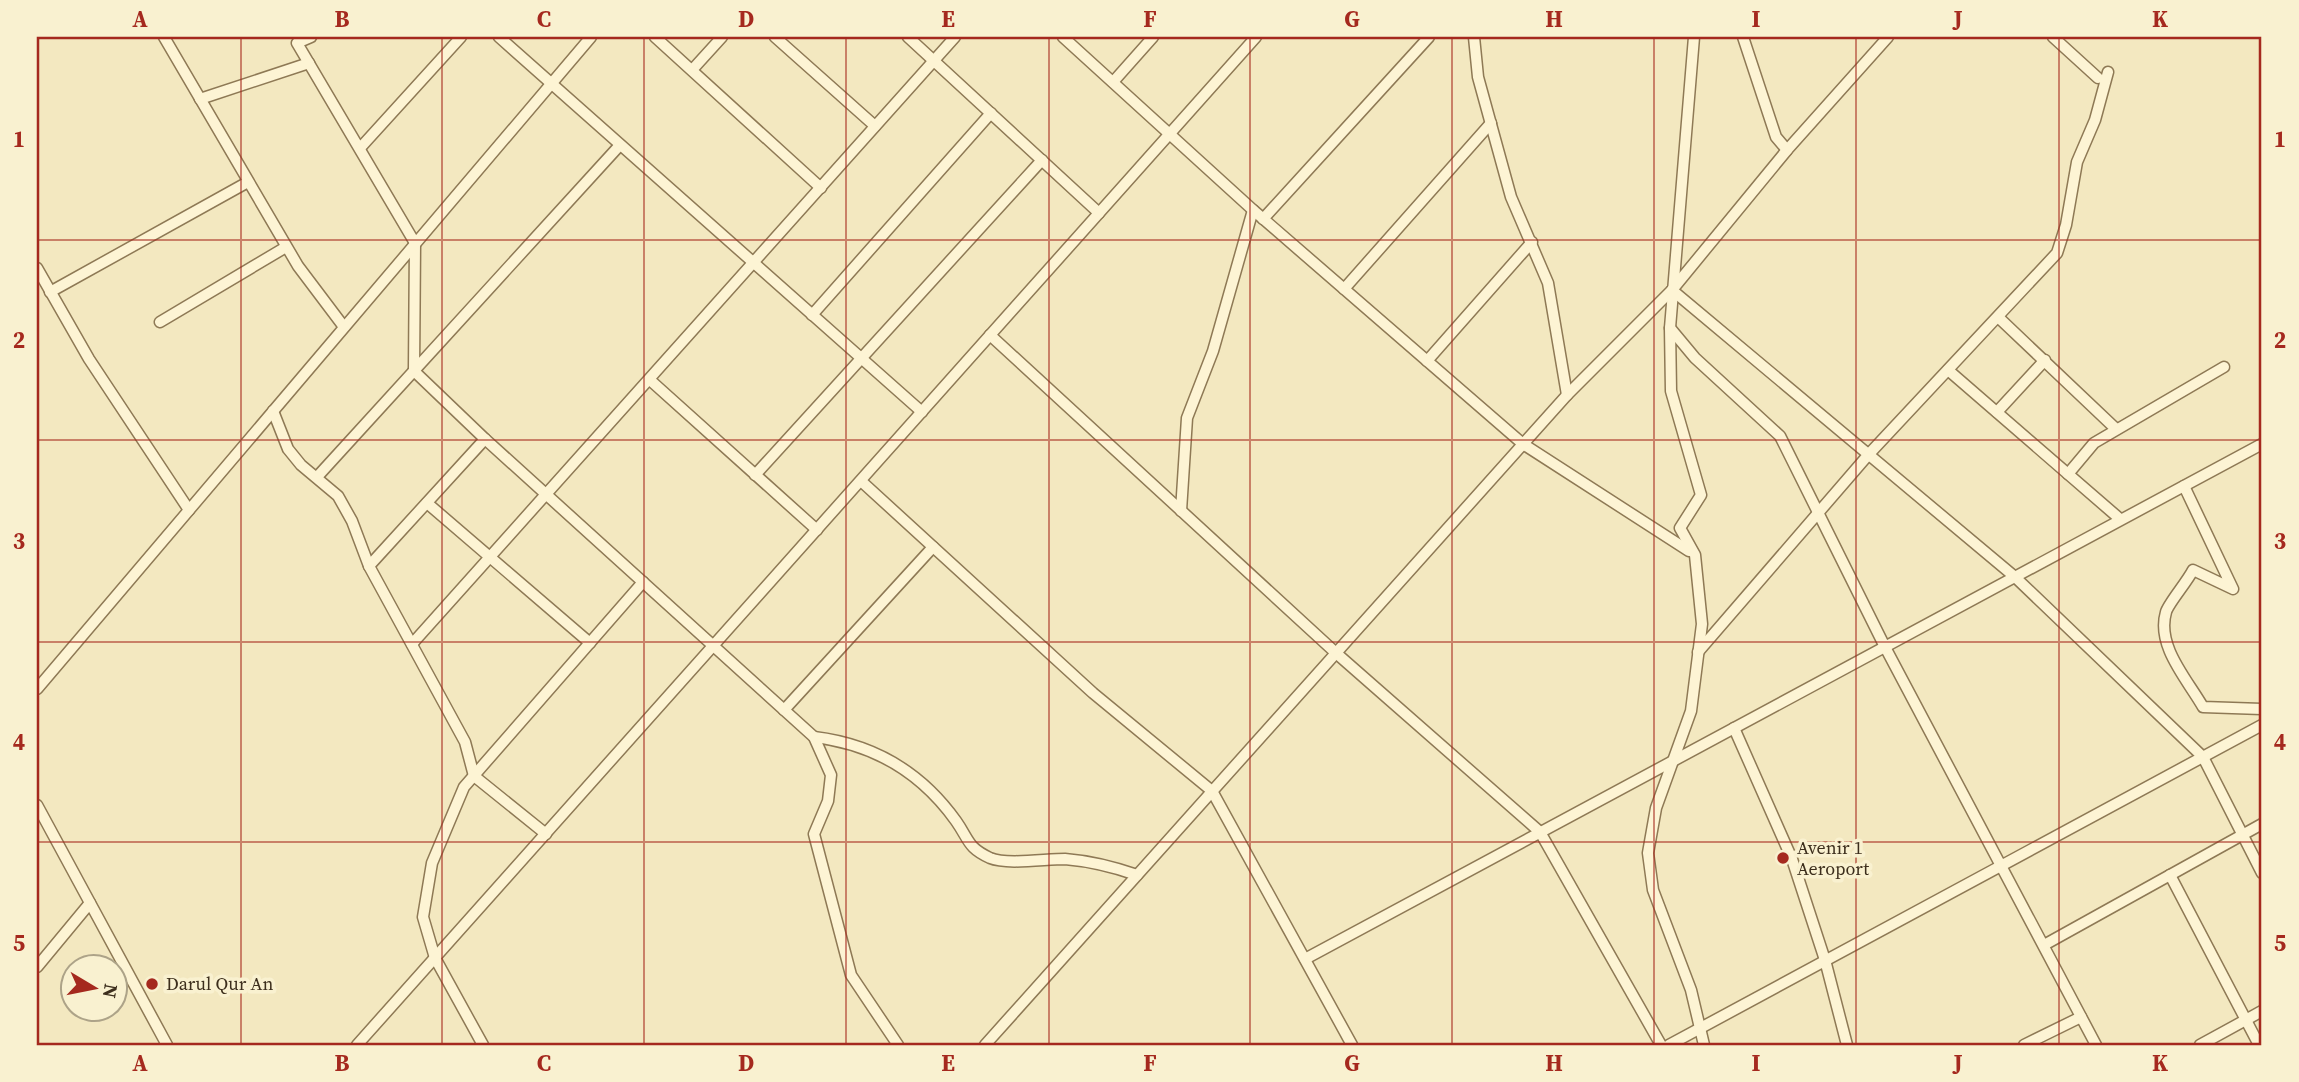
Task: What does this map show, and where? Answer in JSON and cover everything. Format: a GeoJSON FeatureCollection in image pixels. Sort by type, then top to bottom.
{"type":"FeatureCollection","features":[{"type":"Feature","properties":{"kind":"street"},"geometry":{"type":"LineString","coordinates":[[164,37],[286,247],[344,327]]}},
{"type":"Feature","properties":{"kind":"street"},"geometry":{"type":"LineString","coordinates":[[311,37],[297,43],[361,147],[415,243],[414,371],[485,439],[814,737],[831,775],[828,801],[814,834],[850,975],[898,1045]]}},
{"type":"Feature","properties":{"kind":"street"},"geometry":{"type":"LineString","coordinates":[[361,147],[461,37]]}},
{"type":"Feature","properties":{"kind":"street"},"geometry":{"type":"LineString","coordinates":[[499,37],[922,412]]}},
{"type":"Feature","properties":{"kind":"street"},"geometry":{"type":"LineString","coordinates":[[37,689],[591,37]]}},
{"type":"Feature","properties":{"kind":"street"},"geometry":{"type":"LineString","coordinates":[[655,37],[821,188]]}},
{"type":"Feature","properties":{"kind":"street"},"geometry":{"type":"LineString","coordinates":[[692,70],[722,37]]}},
{"type":"Feature","properties":{"kind":"street"},"geometry":{"type":"LineString","coordinates":[[775,37],[875,126]]}},
{"type":"Feature","properties":{"kind":"street"},"geometry":{"type":"LineString","coordinates":[[908,37],[1099,213]]}},
{"type":"Feature","properties":{"kind":"street"},"geometry":{"type":"LineString","coordinates":[[412,645],[955,37]]}},
{"type":"Feature","properties":{"kind":"street"},"geometry":{"type":"LineString","coordinates":[[1063,37],[1253,210],[1523,444],[1695,555]]}},
{"type":"Feature","properties":{"kind":"street"},"geometry":{"type":"LineString","coordinates":[[1113,82],[1153,37]]}},
{"type":"Feature","properties":{"kind":"street"},"geometry":{"type":"LineString","coordinates":[[357,1045],[1256,37]]}},
{"type":"Feature","properties":{"kind":"street"},"geometry":{"type":"LineString","coordinates":[[1264,219],[1429,37]]}},
{"type":"Feature","properties":{"kind":"street"},"geometry":{"type":"LineString","coordinates":[[1474,37],[1478,77],[1511,197],[1548,282],[1567,395]]}},
{"type":"Feature","properties":{"kind":"street"},"geometry":{"type":"LineString","coordinates":[[1694,37],[1670,328],[1671,391],[1701,495],[1680,528],[1695,555],[1702,624],[1691,710],[1656,808],[1648,853],[1653,890],[1691,990],[1704,1045]]}},
{"type":"Feature","properties":{"kind":"street"},"geometry":{"type":"LineString","coordinates":[[1743,37],[1776,137],[1787,150]]}},
{"type":"Feature","properties":{"kind":"street"},"geometry":{"type":"LineString","coordinates":[[985,1045],[1567,395],[1672,290],[1787,150],[1888,37]]}},
{"type":"Feature","properties":{"kind":"street"},"geometry":{"type":"LineString","coordinates":[[1698,652],[1869,454],[2057,253],[2066,225],[2077,162],[2095,120],[2103,75],[2053,37]]}},
{"type":"Feature","properties":{"kind":"street"},"geometry":{"type":"LineString","coordinates":[[200,99],[309,63]]}},
{"type":"Feature","properties":{"kind":"street"},"geometry":{"type":"LineString","coordinates":[[812,315],[991,113]]}},
{"type":"Feature","properties":{"kind":"street"},"geometry":{"type":"LineString","coordinates":[[1344,289],[1491,123]]}},
{"type":"Feature","properties":{"kind":"street"},"geometry":{"type":"LineString","coordinates":[[317,477],[620,145]]}},
{"type":"Feature","properties":{"kind":"street"},"geometry":{"type":"LineString","coordinates":[[755,475],[1042,160]]}},
{"type":"Feature","properties":{"kind":"street"},"geometry":{"type":"LineString","coordinates":[[50,292],[248,182]]}},
{"type":"Feature","properties":{"kind":"street"},"geometry":{"type":"LineString","coordinates":[[1181,511],[1187,418],[1213,351],[1253,210]]}},
{"type":"Feature","properties":{"kind":"street"},"geometry":{"type":"LineString","coordinates":[[1427,361],[1532,242]]}},
{"type":"Feature","properties":{"kind":"street"},"geometry":{"type":"LineString","coordinates":[[160,322],[286,247]]}},
{"type":"Feature","properties":{"kind":"street"},"geometry":{"type":"LineString","coordinates":[[37,268],[89,359],[189,510]]}},
{"type":"Feature","properties":{"kind":"street"},"geometry":{"type":"LineString","coordinates":[[1672,290],[2015,577],[2203,757],[2262,873]]}},
{"type":"Feature","properties":{"kind":"street"},"geometry":{"type":"LineString","coordinates":[[1998,317],[2116,429]]}},
{"type":"Feature","properties":{"kind":"street"},"geometry":{"type":"LineString","coordinates":[[1670,328],[1695,358],[1780,436],[1820,511],[1885,647],[2096,1045]]}},
{"type":"Feature","properties":{"kind":"street"},"geometry":{"type":"LineString","coordinates":[[990,335],[1336,653],[1540,832],[1661,1045]]}},
{"type":"Feature","properties":{"kind":"street"},"geometry":{"type":"LineString","coordinates":[[1997,412],[2045,360]]}},
{"type":"Feature","properties":{"kind":"street"},"geometry":{"type":"LineString","coordinates":[[2068,474],[2094,443],[2224,367]]}},
{"type":"Feature","properties":{"kind":"street"},"geometry":{"type":"LineString","coordinates":[[1948,370],[2120,519]]}},
{"type":"Feature","properties":{"kind":"street"},"geometry":{"type":"LineString","coordinates":[[650,380],[817,530]]}},
{"type":"Feature","properties":{"kind":"street"},"geometry":{"type":"LineString","coordinates":[[273,411],[288,449],[342,504],[359,536],[369,566],[465,742],[474,776],[546,834]]}},
{"type":"Feature","properties":{"kind":"street"},"geometry":{"type":"LineString","coordinates":[[369,566],[485,439]]}},
{"type":"Feature","properties":{"kind":"street"},"geometry":{"type":"LineString","coordinates":[[1305,959],[2262,444]]}},
{"type":"Feature","properties":{"kind":"street"},"geometry":{"type":"LineString","coordinates":[[861,481],[1093,693],[1213,791],[1352,1045]]}},
{"type":"Feature","properties":{"kind":"street"},"geometry":{"type":"LineString","coordinates":[[2184,486],[2233,589],[2193,570],[2183,589],[2166,610],[2164,640],[2203,707],[2262,709]]}},
{"type":"Feature","properties":{"kind":"street"},"geometry":{"type":"LineString","coordinates":[[427,503],[590,643]]}},
{"type":"Feature","properties":{"kind":"street"},"geometry":{"type":"LineString","coordinates":[[785,710],[933,547]]}},
{"type":"Feature","properties":{"kind":"street"},"geometry":{"type":"LineString","coordinates":[[483,1045],[435,958],[423,918],[432,863],[454,804],[474,776],[643,582]]}},
{"type":"Feature","properties":{"kind":"street"},"geometry":{"type":"LineString","coordinates":[[1669,1045],[2262,725]]}},
{"type":"Feature","properties":{"kind":"street"},"geometry":{"type":"LineString","coordinates":[[1734,728],[1792,859],[1825,960],[1847,1045]]}},
{"type":"Feature","properties":{"kind":"street"},"geometry":{"type":"LineString","coordinates":[[814,737],[849,741],[910,771],[956,821],[970,848],[995,860],[1066,859],[1117,868],[1137,875]]}},
{"type":"Feature","properties":{"kind":"street"},"geometry":{"type":"LineString","coordinates":[[38,812],[167,1045]]}},
{"type":"Feature","properties":{"kind":"street"},"geometry":{"type":"LineString","coordinates":[[2044,945],[2262,824]]}},
{"type":"Feature","properties":{"kind":"street"},"geometry":{"type":"LineString","coordinates":[[2170,875],[2259,1045]]}},
{"type":"Feature","properties":{"kind":"street"},"geometry":{"type":"LineString","coordinates":[[37,967],[90,903]]}},
{"type":"Feature","properties":{"kind":"street"},"geometry":{"type":"LineString","coordinates":[[2200,1045],[2262,1011]]}},
{"type":"Feature","properties":{"kind":"street"},"geometry":{"type":"LineString","coordinates":[[2024,1045],[2081,1017]]}},
{"type":"Feature","properties":{"kind":"place","name":"Avenir 1 Aeroport"},"geometry":{"type":"Point","coordinates":[1783,858]}},
{"type":"Feature","properties":{"kind":"place","name":"Darul Qur An"},"geometry":{"type":"Point","coordinates":[152,984]}}]}
